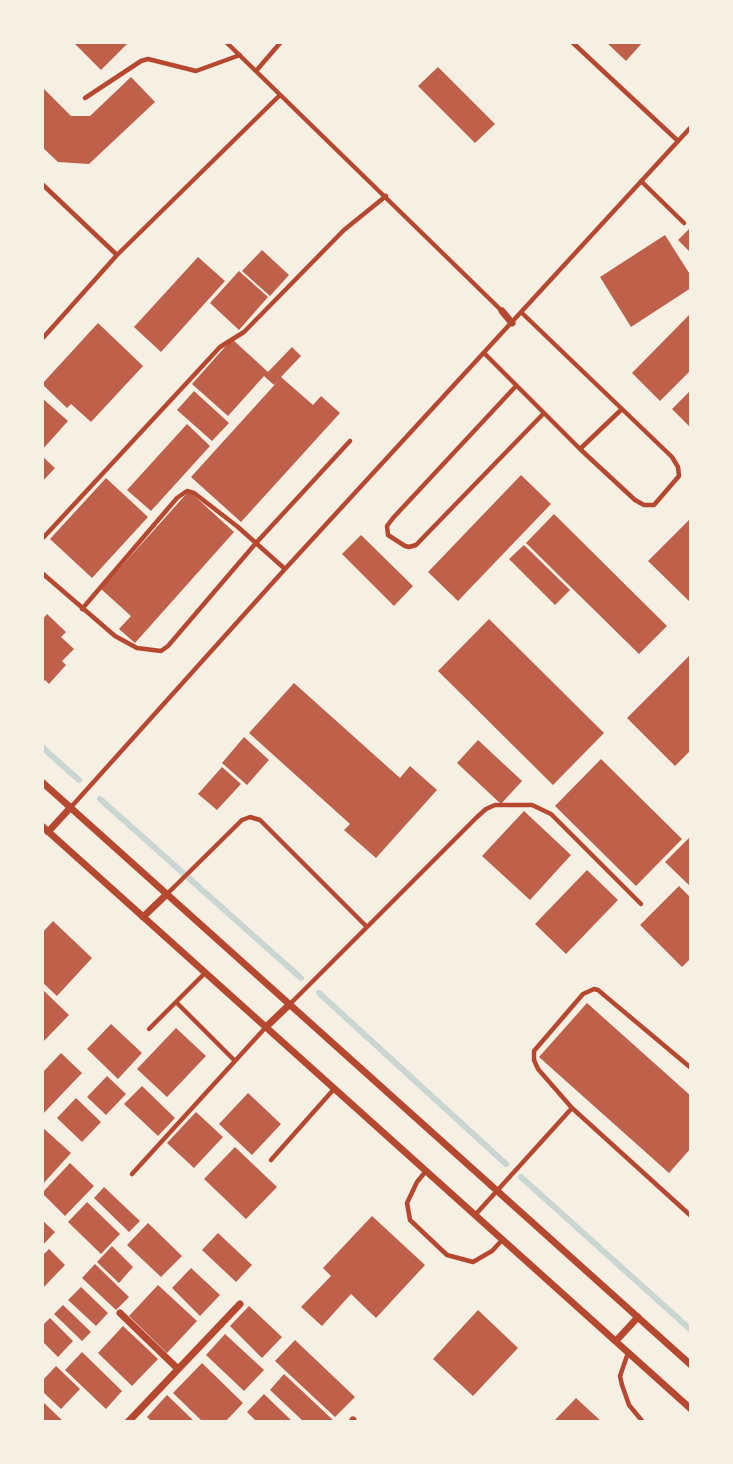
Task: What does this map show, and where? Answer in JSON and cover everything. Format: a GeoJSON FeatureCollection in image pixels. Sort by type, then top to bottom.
{"type":"FeatureCollection","features":[{"type":"Feature","properties":{"kind":"street"},"geometry":{"type":"LineString","coordinates":[[502,311],[512,323]]}},
{"type":"Feature","properties":{"kind":"street"},"geometry":{"type":"LineString","coordinates":[[42,782],[691,1364]]}},
{"type":"Feature","properties":{"kind":"street"},"geometry":{"type":"LineString","coordinates":[[71,807],[45,829],[691,1409]]}},
{"type":"Feature","properties":{"kind":"street"},"geometry":{"type":"LineString","coordinates":[[143,917],[167,894]]}},
{"type":"Feature","properties":{"kind":"street"},"geometry":{"type":"LineString","coordinates":[[267,1027],[290,1003]]}},
{"type":"Feature","properties":{"kind":"street"},"geometry":{"type":"LineString","coordinates":[[128,1422],[240,1304]]}},
{"type":"Feature","properties":{"kind":"street"},"geometry":{"type":"LineString","coordinates":[[120,1313],[178,1369]]}},
{"type":"Feature","properties":{"kind":"street"},"geometry":{"type":"LineString","coordinates":[[616,1341],[638,1317]]}},
{"type":"Feature","properties":{"kind":"lane"},"geometry":{"type":"LineString","coordinates":[[226,42],[502,311]]}},
{"type":"Feature","properties":{"kind":"lane"},"geometry":{"type":"LineString","coordinates":[[256,71],[281,42]]}},
{"type":"Feature","properties":{"kind":"lane"},"geometry":{"type":"LineString","coordinates":[[572,42],[678,141]]}},
{"type":"Feature","properties":{"kind":"lane"},"geometry":{"type":"LineString","coordinates":[[85,98],[148,59],[196,71],[240,55]]}},
{"type":"Feature","properties":{"kind":"lane"},"geometry":{"type":"LineString","coordinates":[[42,339],[117,256],[280,95]]}},
{"type":"Feature","properties":{"kind":"lane"},"geometry":{"type":"LineString","coordinates":[[71,807],[285,569],[691,127]]}},
{"type":"Feature","properties":{"kind":"lane"},"geometry":{"type":"LineString","coordinates":[[641,181],[684,223]]}},
{"type":"Feature","properties":{"kind":"lane"},"geometry":{"type":"LineString","coordinates":[[42,184],[117,256]]}},
{"type":"Feature","properties":{"kind":"lane"},"geometry":{"type":"LineString","coordinates":[[42,539],[220,347],[244,332],[344,230],[386,196]]}},
{"type":"Feature","properties":{"kind":"lane"},"geometry":{"type":"LineString","coordinates":[[484,353],[580,449],[635,499],[644,505],[654,505],[679,477],[678,467],[672,457],[522,313]]}},
{"type":"Feature","properties":{"kind":"lane"},"geometry":{"type":"LineString","coordinates":[[516,386],[393,517],[387,526],[388,535],[405,546],[416,545],[544,413]]}},
{"type":"Feature","properties":{"kind":"lane"},"geometry":{"type":"LineString","coordinates":[[580,449],[622,409]]}},
{"type":"Feature","properties":{"kind":"lane"},"geometry":{"type":"LineString","coordinates":[[42,573],[115,636],[137,648],[161,651],[350,441]]}},
{"type":"Feature","properties":{"kind":"lane"},"geometry":{"type":"LineString","coordinates":[[82,609],[177,498],[187,491],[194,493],[285,569]]}},
{"type":"Feature","properties":{"kind":"lane"},"geometry":{"type":"LineString","coordinates":[[290,1003],[486,808],[495,805],[532,805],[551,814],[641,904]]}},
{"type":"Feature","properties":{"kind":"lane"},"geometry":{"type":"LineString","coordinates":[[167,894],[242,820],[250,817],[260,820],[366,926]]}},
{"type":"Feature","properties":{"kind":"lane"},"geometry":{"type":"LineString","coordinates":[[149,1029],[205,972]]}},
{"type":"Feature","properties":{"kind":"lane"},"geometry":{"type":"LineString","coordinates":[[691,1068],[598,990],[588,990],[534,1051],[538,1069],[572,1108],[691,1216]]}},
{"type":"Feature","properties":{"kind":"lane"},"geometry":{"type":"LineString","coordinates":[[176,1002],[235,1061]]}},
{"type":"Feature","properties":{"kind":"lane"},"geometry":{"type":"LineString","coordinates":[[132,1174],[267,1027]]}},
{"type":"Feature","properties":{"kind":"lane"},"geometry":{"type":"LineString","coordinates":[[271,1160],[335,1089]]}},
{"type":"Feature","properties":{"kind":"lane"},"geometry":{"type":"LineString","coordinates":[[476,1214],[572,1108]]}},
{"type":"Feature","properties":{"kind":"lane"},"geometry":{"type":"LineString","coordinates":[[426,1171],[417,1182],[407,1203],[410,1220],[447,1255],[472,1262],[492,1251],[503,1239]]}},
{"type":"Feature","properties":{"kind":"lane"},"geometry":{"type":"LineString","coordinates":[[628,1352],[622,1367],[622,1384],[629,1405],[643,1422]]}},
{"type":"Feature","properties":{"kind":"building"},"geometry":{"type":"Polygon","coordinates":[[[73,42],[129,42],[101,70],[73,42]]]}},
{"type":"Feature","properties":{"kind":"building"},"geometry":{"type":"Polygon","coordinates":[[[606,42],[643,42],[626,61],[606,42]]]}},
{"type":"Feature","properties":{"kind":"building"},"geometry":{"type":"Polygon","coordinates":[[[438,67],[495,124],[475,143],[418,86],[438,67]]]}},
{"type":"Feature","properties":{"kind":"building"},"geometry":{"type":"Polygon","coordinates":[[[131,77],[155,102],[89,164],[58,162],[42,147],[42,87],[71,116],[90,116],[131,77]]]}},
{"type":"Feature","properties":{"kind":"building"},"geometry":{"type":"Polygon","coordinates":[[[691,227],[691,253],[678,240],[691,227]]]}},
{"type":"Feature","properties":{"kind":"building"},"geometry":{"type":"Polygon","coordinates":[[[665,235],[691,276],[691,288],[631,327],[600,277],[665,235]]]}},
{"type":"Feature","properties":{"kind":"building"},"geometry":{"type":"Polygon","coordinates":[[[262,250],[289,275],[270,296],[242,271],[262,250]]]}},
{"type":"Feature","properties":{"kind":"building"},"geometry":{"type":"Polygon","coordinates":[[[198,257],[225,281],[161,352],[134,327],[198,257]]]}},
{"type":"Feature","properties":{"kind":"building"},"geometry":{"type":"Polygon","coordinates":[[[239,271],[268,297],[239,330],[210,303],[239,271]]]}},
{"type":"Feature","properties":{"kind":"building"},"geometry":{"type":"Polygon","coordinates":[[[691,313],[691,370],[660,401],[632,373],[691,313]]]}},
{"type":"Feature","properties":{"kind":"building"},"geometry":{"type":"Polygon","coordinates":[[[98,323],[143,366],[91,422],[71,404],[67,408],[42,384],[98,323]]]}},
{"type":"Feature","properties":{"kind":"building"},"geometry":{"type":"Polygon","coordinates":[[[232,339],[268,372],[292,347],[301,356],[281,377],[313,405],[321,396],[340,413],[241,522],[191,477],[279,380],[274,385],[264,376],[228,416],[192,384],[232,339]]]}},
{"type":"Feature","properties":{"kind":"building"},"geometry":{"type":"Polygon","coordinates":[[[691,390],[691,428],[672,409],[691,390]]]}},
{"type":"Feature","properties":{"kind":"building"},"geometry":{"type":"Polygon","coordinates":[[[194,391],[229,423],[212,441],[177,410],[194,391]]]}},
{"type":"Feature","properties":{"kind":"building"},"geometry":{"type":"Polygon","coordinates":[[[42,398],[68,421],[42,450],[42,398]]]}},
{"type":"Feature","properties":{"kind":"building"},"geometry":{"type":"Polygon","coordinates":[[[187,424],[210,446],[151,511],[127,490],[187,424]]]}},
{"type":"Feature","properties":{"kind":"building"},"geometry":{"type":"Polygon","coordinates":[[[42,456],[55,468],[42,482],[42,456]]]}},
{"type":"Feature","properties":{"kind":"building"},"geometry":{"type":"Polygon","coordinates":[[[521,475],[551,504],[458,601],[428,572],[521,475]]]}},
{"type":"Feature","properties":{"kind":"building"},"geometry":{"type":"Polygon","coordinates":[[[106,478],[148,517],[92,578],[50,539],[106,478]]]}},
{"type":"Feature","properties":{"kind":"building"},"geometry":{"type":"Polygon","coordinates":[[[189,491],[234,532],[135,643],[119,629],[131,616],[101,589],[189,491]]]}},
{"type":"Feature","properties":{"kind":"building"},"geometry":{"type":"Polygon","coordinates":[[[554,514],[667,626],[639,654],[526,543],[554,514]]]}},
{"type":"Feature","properties":{"kind":"building"},"geometry":{"type":"Polygon","coordinates":[[[691,518],[691,603],[648,561],[691,518]]]}},
{"type":"Feature","properties":{"kind":"building"},"geometry":{"type":"Polygon","coordinates":[[[361,535],[413,586],[394,606],[342,554],[361,535]]]}},
{"type":"Feature","properties":{"kind":"building"},"geometry":{"type":"Polygon","coordinates":[[[524,545],[570,590],[555,605],[509,559],[524,545]]]}},
{"type":"Feature","properties":{"kind":"building"},"geometry":{"type":"Polygon","coordinates":[[[47,614],[66,632],[61,637],[74,649],[62,661],[66,665],[49,684],[45,680],[42,683],[42,620],[47,614]]]}},
{"type":"Feature","properties":{"kind":"building"},"geometry":{"type":"Polygon","coordinates":[[[489,619],[604,733],[553,785],[438,671],[489,619]]]}},
{"type":"Feature","properties":{"kind":"building"},"geometry":{"type":"Polygon","coordinates":[[[691,654],[691,750],[675,766],[627,718],[691,654]]]}},
{"type":"Feature","properties":{"kind":"building"},"geometry":{"type":"Polygon","coordinates":[[[294,683],[400,778],[410,766],[437,790],[376,858],[344,830],[350,824],[249,733],[294,683]]]}},
{"type":"Feature","properties":{"kind":"building"},"geometry":{"type":"Polygon","coordinates":[[[244,737],[269,760],[247,785],[222,763],[244,737]]]}},
{"type":"Feature","properties":{"kind":"building"},"geometry":{"type":"Polygon","coordinates":[[[478,740],[522,781],[501,804],[457,763],[478,740]]]}},
{"type":"Feature","properties":{"kind":"building"},"geometry":{"type":"Polygon","coordinates":[[[601,759],[682,839],[636,886],[555,806],[601,759]]]}},
{"type":"Feature","properties":{"kind":"building"},"geometry":{"type":"Polygon","coordinates":[[[222,767],[241,784],[217,810],[198,794],[222,767]]]}},
{"type":"Feature","properties":{"kind":"building"},"geometry":{"type":"Polygon","coordinates":[[[524,811],[571,855],[530,900],[482,856],[524,811]]]}},
{"type":"Feature","properties":{"kind":"building"},"geometry":{"type":"Polygon","coordinates":[[[691,836],[691,887],[665,862],[691,836]]]}},
{"type":"Feature","properties":{"kind":"building"},"geometry":{"type":"Polygon","coordinates":[[[587,870],[618,900],[566,954],[535,924],[587,870]]]}},
{"type":"Feature","properties":{"kind":"building"},"geometry":{"type":"Polygon","coordinates":[[[679,886],[691,898],[691,958],[682,967],[640,925],[679,886]]]}},
{"type":"Feature","properties":{"kind":"building"},"geometry":{"type":"Polygon","coordinates":[[[53,921],[92,958],[57,996],[42,982],[42,933],[53,921]]]}},
{"type":"Feature","properties":{"kind":"building"},"geometry":{"type":"Polygon","coordinates":[[[42,989],[69,1015],[42,1043],[42,989]]]}},
{"type":"Feature","properties":{"kind":"building"},"geometry":{"type":"Polygon","coordinates":[[[587,1003],[691,1096],[691,1148],[669,1173],[539,1057],[587,1003]]]}},
{"type":"Feature","properties":{"kind":"building"},"geometry":{"type":"Polygon","coordinates":[[[111,1024],[142,1053],[118,1079],[87,1049],[111,1024]]]}},
{"type":"Feature","properties":{"kind":"building"},"geometry":{"type":"Polygon","coordinates":[[[176,1028],[206,1056],[167,1097],[137,1069],[176,1028]]]}},
{"type":"Feature","properties":{"kind":"building"},"geometry":{"type":"Polygon","coordinates":[[[61,1053],[82,1073],[42,1115],[42,1073],[61,1053]]]}},
{"type":"Feature","properties":{"kind":"building"},"geometry":{"type":"Polygon","coordinates":[[[107,1076],[126,1094],[106,1115],[87,1097],[107,1076]]]}},
{"type":"Feature","properties":{"kind":"building"},"geometry":{"type":"Polygon","coordinates":[[[142,1086],[175,1118],[158,1136],[124,1104],[142,1086]]]}},
{"type":"Feature","properties":{"kind":"building"},"geometry":{"type":"Polygon","coordinates":[[[248,1093],[281,1124],[252,1155],[219,1124],[248,1093]]]}},
{"type":"Feature","properties":{"kind":"building"},"geometry":{"type":"Polygon","coordinates":[[[76,1098],[101,1122],[82,1142],[57,1118],[76,1098]]]}},
{"type":"Feature","properties":{"kind":"building"},"geometry":{"type":"Polygon","coordinates":[[[196,1112],[223,1137],[194,1168],[167,1143],[196,1112]]]}},
{"type":"Feature","properties":{"kind":"building"},"geometry":{"type":"Polygon","coordinates":[[[42,1127],[71,1153],[42,1185],[42,1127]]]}},
{"type":"Feature","properties":{"kind":"building"},"geometry":{"type":"Polygon","coordinates":[[[235,1147],[277,1187],[246,1219],[204,1179],[235,1147]]]}},
{"type":"Feature","properties":{"kind":"building"},"geometry":{"type":"Polygon","coordinates":[[[70,1163],[94,1186],[65,1216],[42,1193],[70,1163]]]}},
{"type":"Feature","properties":{"kind":"building"},"geometry":{"type":"Polygon","coordinates":[[[104,1187],[140,1221],[129,1232],[94,1198],[104,1187]]]}},
{"type":"Feature","properties":{"kind":"building"},"geometry":{"type":"Polygon","coordinates":[[[87,1202],[120,1234],[101,1254],[68,1222],[87,1202]]]}},
{"type":"Feature","properties":{"kind":"building"},"geometry":{"type":"Polygon","coordinates":[[[372,1216],[425,1265],[376,1318],[351,1294],[322,1326],[301,1307],[331,1276],[323,1268],[372,1216]]]}},
{"type":"Feature","properties":{"kind":"building"},"geometry":{"type":"Polygon","coordinates":[[[42,1220],[55,1232],[42,1246],[42,1220]]]}},
{"type":"Feature","properties":{"kind":"building"},"geometry":{"type":"Polygon","coordinates":[[[148,1223],[182,1256],[161,1277],[127,1245],[148,1223]]]}},
{"type":"Feature","properties":{"kind":"building"},"geometry":{"type":"Polygon","coordinates":[[[218,1233],[252,1265],[236,1282],[202,1250],[218,1233]]]}},
{"type":"Feature","properties":{"kind":"building"},"geometry":{"type":"Polygon","coordinates":[[[112,1246],[133,1267],[119,1283],[97,1262],[112,1246]]]}},
{"type":"Feature","properties":{"kind":"building"},"geometry":{"type":"Polygon","coordinates":[[[49,1249],[65,1265],[42,1289],[42,1256],[49,1249]]]}},
{"type":"Feature","properties":{"kind":"building"},"geometry":{"type":"Polygon","coordinates":[[[95,1264],[129,1297],[116,1310],[82,1278],[95,1264]]]}},
{"type":"Feature","properties":{"kind":"building"},"geometry":{"type":"Polygon","coordinates":[[[191,1268],[220,1295],[200,1316],[172,1288],[191,1268]]]}},
{"type":"Feature","properties":{"kind":"building"},"geometry":{"type":"Polygon","coordinates":[[[158,1285],[197,1321],[167,1353],[129,1316],[158,1285]]]}},
{"type":"Feature","properties":{"kind":"building"},"geometry":{"type":"Polygon","coordinates":[[[81,1287],[108,1313],[96,1326],[68,1300],[81,1287]]]}},
{"type":"Feature","properties":{"kind":"building"},"geometry":{"type":"Polygon","coordinates":[[[63,1305],[91,1332],[82,1341],[54,1314],[63,1305]]]}},
{"type":"Feature","properties":{"kind":"building"},"geometry":{"type":"Polygon","coordinates":[[[249,1306],[282,1337],[262,1358],[230,1326],[249,1306]]]}},
{"type":"Feature","properties":{"kind":"building"},"geometry":{"type":"Polygon","coordinates":[[[478,1310],[518,1348],[473,1396],[433,1359],[478,1310]]]}},
{"type":"Feature","properties":{"kind":"building"},"geometry":{"type":"Polygon","coordinates":[[[50,1318],[73,1341],[58,1357],[42,1341],[42,1326],[50,1318]]]}},
{"type":"Feature","properties":{"kind":"building"},"geometry":{"type":"Polygon","coordinates":[[[123,1326],[158,1359],[132,1386],[98,1353],[123,1326]]]}},
{"type":"Feature","properties":{"kind":"building"},"geometry":{"type":"Polygon","coordinates":[[[225,1334],[264,1370],[244,1391],[206,1355],[225,1334]]]}},
{"type":"Feature","properties":{"kind":"building"},"geometry":{"type":"Polygon","coordinates":[[[295,1340],[355,1397],[335,1417],[275,1361],[295,1340]]]}},
{"type":"Feature","properties":{"kind":"building"},"geometry":{"type":"Polygon","coordinates":[[[82,1352],[122,1391],[106,1409],[65,1370],[82,1352]]]}},
{"type":"Feature","properties":{"kind":"building"},"geometry":{"type":"Polygon","coordinates":[[[202,1363],[243,1403],[225,1422],[203,1422],[173,1393],[202,1363]]]}},
{"type":"Feature","properties":{"kind":"building"},"geometry":{"type":"Polygon","coordinates":[[[56,1366],[80,1389],[61,1409],[42,1391],[42,1381],[56,1366]]]}},
{"type":"Feature","properties":{"kind":"building"},"geometry":{"type":"Polygon","coordinates":[[[284,1374],[333,1420],[304,1422],[270,1390],[284,1374]]]}},
{"type":"Feature","properties":{"kind":"building"},"geometry":{"type":"Polygon","coordinates":[[[264,1394],[293,1422],[257,1422],[247,1412],[264,1394]]]}},
{"type":"Feature","properties":{"kind":"building"},"geometry":{"type":"Polygon","coordinates":[[[167,1395],[195,1422],[152,1422],[147,1417],[167,1395]]]}},
{"type":"Feature","properties":{"kind":"building"},"geometry":{"type":"Polygon","coordinates":[[[576,1398],[602,1422],[553,1422],[576,1398]]]}},
{"type":"Feature","properties":{"kind":"building"},"geometry":{"type":"Polygon","coordinates":[[[42,1401],[64,1422],[42,1422],[42,1401]]]}},
{"type":"Feature","properties":{"kind":"waterway"},"geometry":{"type":"LineString","coordinates":[[42,747],[79,780]]}},
{"type":"Feature","properties":{"kind":"waterway"},"geometry":{"type":"LineString","coordinates":[[100,799],[301,978]]}},
{"type":"Feature","properties":{"kind":"waterway"},"geometry":{"type":"LineString","coordinates":[[319,993],[506,1164]]}},
{"type":"Feature","properties":{"kind":"waterway"},"geometry":{"type":"LineString","coordinates":[[521,1177],[691,1330]]}}]}
